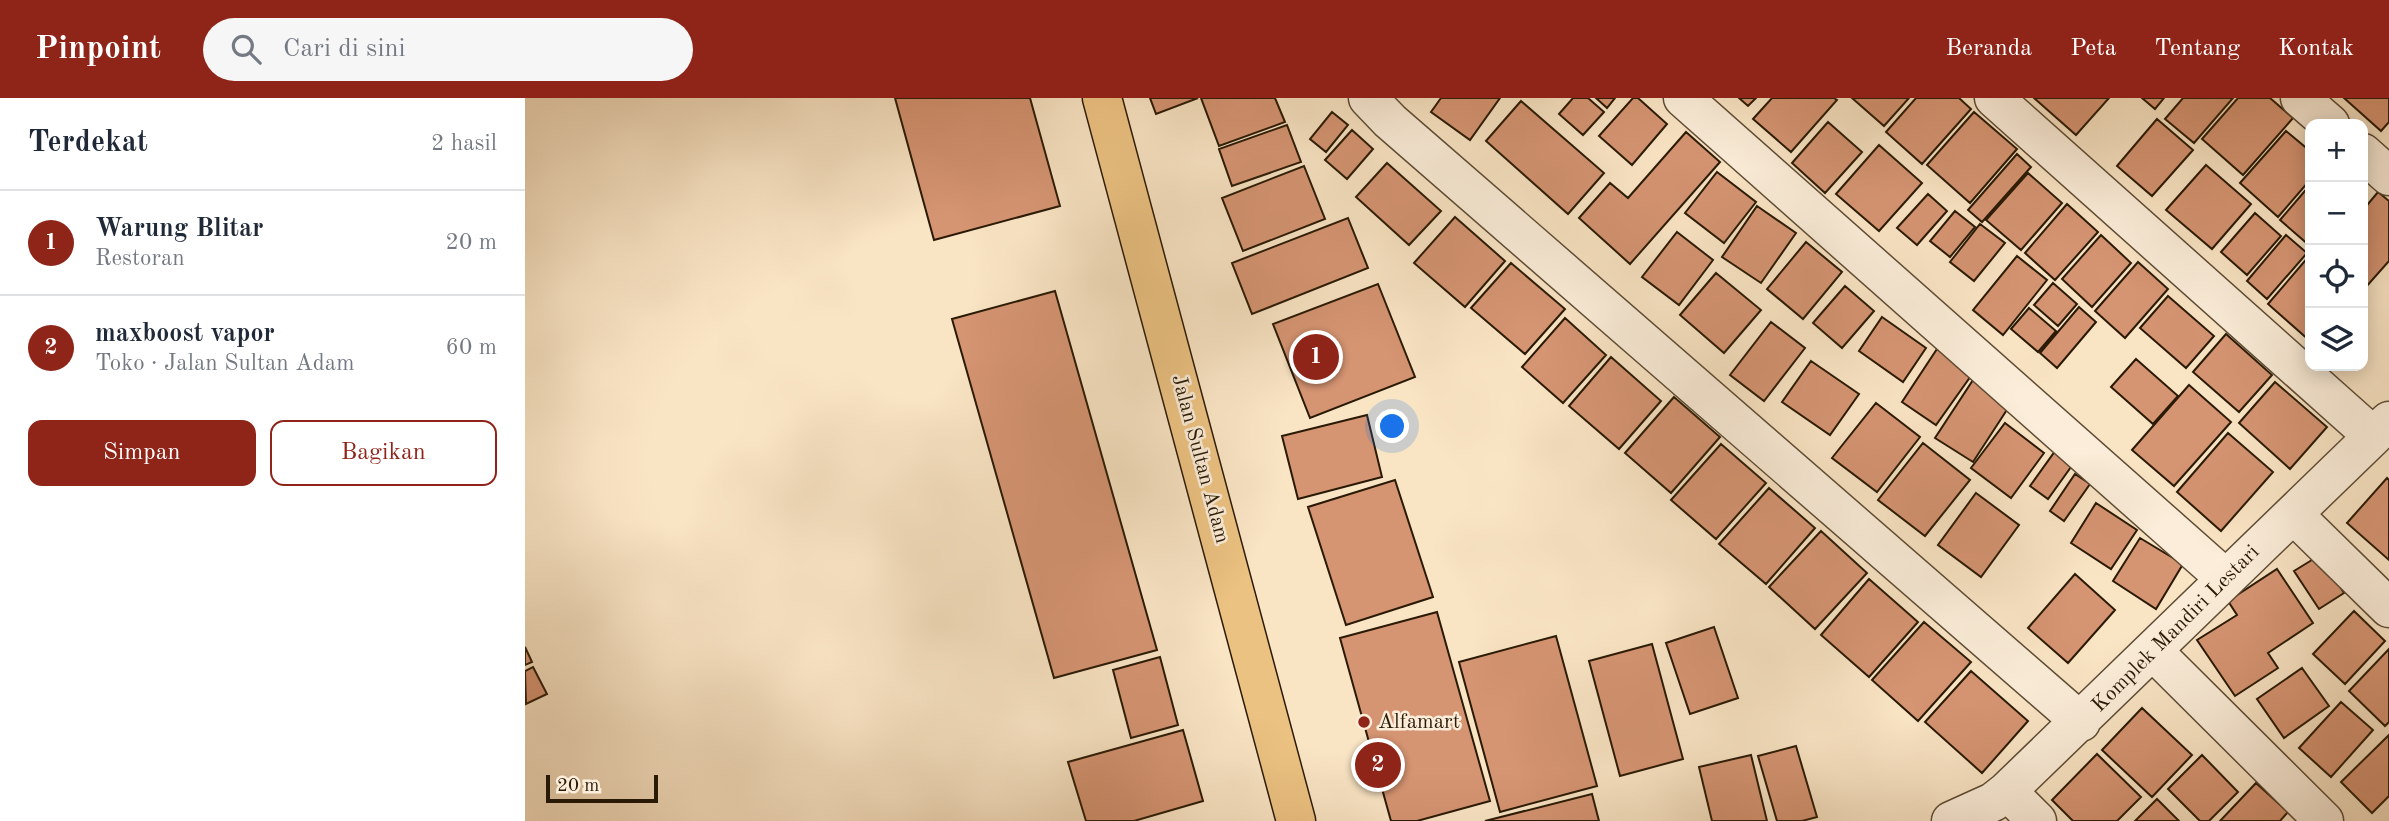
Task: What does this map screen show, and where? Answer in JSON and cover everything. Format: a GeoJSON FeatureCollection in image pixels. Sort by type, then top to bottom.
{"type":"FeatureCollection","features":[{"type":"Feature","properties":{"kind":"main road","name":"Jalan Sultan Adam"},"geometry":{"type":"LineString","coordinates":[[1102,98],[1296,821]]}},
{"type":"Feature","properties":{"kind":"street"},"geometry":{"type":"LineString","coordinates":[[1368,98],[1390,121],[2081,722]]}},
{"type":"Feature","properties":{"kind":"street"},"geometry":{"type":"LineString","coordinates":[[1683,98],[2225,578]]}},
{"type":"Feature","properties":{"kind":"street"},"geometry":{"type":"LineString","coordinates":[[1994,98],[2381,428]]}},
{"type":"Feature","properties":{"kind":"street"},"geometry":{"type":"LineString","coordinates":[[2300,98],[2324,119]]}},
{"type":"Feature","properties":{"kind":"street"},"geometry":{"type":"LineString","coordinates":[[2368,157],[2389,176]]}},
{"type":"Feature","properties":{"kind":"street","name":"Komplek Mandiri Lestari"},"geometry":{"type":"LineString","coordinates":[[1951,821],[1993,802],[2007,791],[2154,652],[2225,578],[2381,428]]}},
{"type":"Feature","properties":{"kind":"street"},"geometry":{"type":"LineString","coordinates":[[2293,514],[2389,608]]}},
{"type":"Feature","properties":{"kind":"street"},"geometry":{"type":"LineString","coordinates":[[2154,652],[2324,821]]}},
{"type":"Feature","properties":{"kind":"street"},"geometry":{"type":"LineString","coordinates":[[2007,791],[2037,821]]}},
{"type":"Feature","properties":{"kind":"building"},"geometry":{"type":"Polygon","coordinates":[[[895,98],[1030,98],[1060,206],[934,240],[895,98]]]}},
{"type":"Feature","properties":{"kind":"building"},"geometry":{"type":"Polygon","coordinates":[[[1150,98],[1198,98],[1156,114],[1150,98]]]}},
{"type":"Feature","properties":{"kind":"building"},"geometry":{"type":"Polygon","coordinates":[[[1201,98],[1275,98],[1285,122],[1219,146],[1201,98]]]}},
{"type":"Feature","properties":{"kind":"building"},"geometry":{"type":"Polygon","coordinates":[[[1441,98],[1500,98],[1470,140],[1431,112],[1441,98]]]}},
{"type":"Feature","properties":{"kind":"building"},"geometry":{"type":"Polygon","coordinates":[[[1573,98],[1588,98],[1604,112],[1583,135],[1559,114],[1573,98]]]}},
{"type":"Feature","properties":{"kind":"building"},"geometry":{"type":"Polygon","coordinates":[[[1596,98],[1615,98],[1607,108],[1596,98]]]}},
{"type":"Feature","properties":{"kind":"building"},"geometry":{"type":"Polygon","coordinates":[[[1633,98],[1638,98],[1667,124],[1632,165],[1599,136],[1633,98]]]}},
{"type":"Feature","properties":{"kind":"building"},"geometry":{"type":"Polygon","coordinates":[[[1739,98],[1756,98],[1748,106],[1739,98]]]}},
{"type":"Feature","properties":{"kind":"building"},"geometry":{"type":"Polygon","coordinates":[[[1772,98],[1837,100],[1791,152],[1753,119],[1772,98]]]}},
{"type":"Feature","properties":{"kind":"building"},"geometry":{"type":"Polygon","coordinates":[[[1852,98],[1909,98],[1884,126],[1852,98]]]}},
{"type":"Feature","properties":{"kind":"building"},"geometry":{"type":"Polygon","coordinates":[[[1916,98],[1959,98],[1971,109],[1922,164],[1886,132],[1916,98]]]}},
{"type":"Feature","properties":{"kind":"building"},"geometry":{"type":"Polygon","coordinates":[[[2034,98],[2109,98],[2076,135],[2034,98]]]}},
{"type":"Feature","properties":{"kind":"building"},"geometry":{"type":"Polygon","coordinates":[[[2142,98],[2164,98],[2155,109],[2142,98]]]}},
{"type":"Feature","properties":{"kind":"building"},"geometry":{"type":"Polygon","coordinates":[[[2183,98],[2233,98],[2194,143],[2165,119],[2183,98]]]}},
{"type":"Feature","properties":{"kind":"building"},"geometry":{"type":"Polygon","coordinates":[[[2238,98],[2270,98],[2293,118],[2243,175],[2202,139],[2238,98]]]}},
{"type":"Feature","properties":{"kind":"building"},"geometry":{"type":"Polygon","coordinates":[[[2344,98],[2389,98],[2389,122],[2381,131],[2344,98]]]}},
{"type":"Feature","properties":{"kind":"building"},"geometry":{"type":"Polygon","coordinates":[[[1521,101],[1604,173],[1568,214],[1486,141],[1521,101]]]}},
{"type":"Feature","properties":{"kind":"building"},"geometry":{"type":"Polygon","coordinates":[[[1332,112],[1348,125],[1326,152],[1310,139],[1332,112]]]}},
{"type":"Feature","properties":{"kind":"building"},"geometry":{"type":"Polygon","coordinates":[[[1974,112],[2017,149],[1970,203],[1927,165],[1974,112]]]}},
{"type":"Feature","properties":{"kind":"building"},"geometry":{"type":"Polygon","coordinates":[[[2157,119],[2193,150],[2152,196],[2117,166],[2157,119]]]}},
{"type":"Feature","properties":{"kind":"building"},"geometry":{"type":"Polygon","coordinates":[[[1828,122],[1862,152],[1825,193],[1792,163],[1828,122]]]}},
{"type":"Feature","properties":{"kind":"building"},"geometry":{"type":"Polygon","coordinates":[[[1287,125],[1301,162],[1232,186],[1219,149],[1287,125]]]}},
{"type":"Feature","properties":{"kind":"building"},"geometry":{"type":"Polygon","coordinates":[[[1352,130],[1373,149],[1347,179],[1325,160],[1352,130]]]}},
{"type":"Feature","properties":{"kind":"building"},"geometry":{"type":"Polygon","coordinates":[[[2286,131],[2305,147],[2305,186],[2278,217],[2240,183],[2286,131]]]}},
{"type":"Feature","properties":{"kind":"building"},"geometry":{"type":"Polygon","coordinates":[[[1686,132],[1720,162],[1630,264],[1579,218],[1610,183],[1628,198],[1686,132]]]}},
{"type":"Feature","properties":{"kind":"building"},"geometry":{"type":"Polygon","coordinates":[[[1879,145],[1922,183],[1879,231],[1836,194],[1879,145]]]}},
{"type":"Feature","properties":{"kind":"building"},"geometry":{"type":"Polygon","coordinates":[[[2017,154],[2031,167],[1982,222],[1968,210],[2017,154]]]}},
{"type":"Feature","properties":{"kind":"building"},"geometry":{"type":"Polygon","coordinates":[[[1387,163],[1441,211],[1409,245],[1356,197],[1387,163]]]}},
{"type":"Feature","properties":{"kind":"building"},"geometry":{"type":"Polygon","coordinates":[[[2206,165],[2251,204],[2212,249],[2166,210],[2206,165]]]}},
{"type":"Feature","properties":{"kind":"building"},"geometry":{"type":"Polygon","coordinates":[[[1304,166],[1325,219],[1243,251],[1222,198],[1304,166]]]}},
{"type":"Feature","properties":{"kind":"building"},"geometry":{"type":"Polygon","coordinates":[[[1717,172],[1756,202],[1724,243],[1685,213],[1717,172]]]}},
{"type":"Feature","properties":{"kind":"building"},"geometry":{"type":"Polygon","coordinates":[[[2028,173],[2062,203],[2021,250],[1986,220],[2028,173]]]}},
{"type":"Feature","properties":{"kind":"building"},"geometry":{"type":"Polygon","coordinates":[[[2305,191],[2305,242],[2280,220],[2305,191]]]}},
{"type":"Feature","properties":{"kind":"building"},"geometry":{"type":"Polygon","coordinates":[[[2378,192],[2389,201],[2389,261],[2368,285],[2368,245],[2368,204],[2378,192]]]}},
{"type":"Feature","properties":{"kind":"building"},"geometry":{"type":"Polygon","coordinates":[[[1928,194],[1947,211],[1917,245],[1897,228],[1928,194]]]}},
{"type":"Feature","properties":{"kind":"building"},"geometry":{"type":"Polygon","coordinates":[[[2067,204],[2098,232],[2055,280],[2025,253],[2067,204]]]}},
{"type":"Feature","properties":{"kind":"building"},"geometry":{"type":"Polygon","coordinates":[[[1757,206],[1796,233],[1761,283],[1722,257],[1757,206]]]}},
{"type":"Feature","properties":{"kind":"building"},"geometry":{"type":"Polygon","coordinates":[[[1955,211],[1975,227],[1950,257],[1930,241],[1955,211]]]}},
{"type":"Feature","properties":{"kind":"building"},"geometry":{"type":"Polygon","coordinates":[[[2255,213],[2281,236],[2247,275],[2221,252],[2255,213]]]}},
{"type":"Feature","properties":{"kind":"building"},"geometry":{"type":"Polygon","coordinates":[[[1455,217],[1505,261],[1465,307],[1414,263],[1455,217]]]}},
{"type":"Feature","properties":{"kind":"building"},"geometry":{"type":"Polygon","coordinates":[[[1348,218],[1368,268],[1252,314],[1232,263],[1348,218]]]}},
{"type":"Feature","properties":{"kind":"building"},"geometry":{"type":"Polygon","coordinates":[[[1980,224],[2005,243],[1974,281],[1950,262],[1980,224]]]}},
{"type":"Feature","properties":{"kind":"building"},"geometry":{"type":"Polygon","coordinates":[[[1677,232],[1713,260],[1679,305],[1642,277],[1677,232]]]}},
{"type":"Feature","properties":{"kind":"building"},"geometry":{"type":"Polygon","coordinates":[[[2101,235],[2131,263],[2092,307],[2062,279],[2101,235]]]}},
{"type":"Feature","properties":{"kind":"building"},"geometry":{"type":"Polygon","coordinates":[[[2286,235],[2305,251],[2305,255],[2267,299],[2247,281],[2286,235]]]}},
{"type":"Feature","properties":{"kind":"building"},"geometry":{"type":"Polygon","coordinates":[[[1806,242],[1842,272],[1803,319],[1767,289],[1806,242]]]}},
{"type":"Feature","properties":{"kind":"building"},"geometry":{"type":"Polygon","coordinates":[[[2017,256],[2047,280],[2003,335],[1973,310],[2017,256]]]}},
{"type":"Feature","properties":{"kind":"building"},"geometry":{"type":"Polygon","coordinates":[[[2305,261],[2305,337],[2268,304],[2305,261]]]}},
{"type":"Feature","properties":{"kind":"building"},"geometry":{"type":"Polygon","coordinates":[[[2138,262],[2168,289],[2125,338],[2095,311],[2138,262]]]}},
{"type":"Feature","properties":{"kind":"building"},"geometry":{"type":"Polygon","coordinates":[[[1511,263],[1565,309],[1525,354],[1471,308],[1511,263]]]}},
{"type":"Feature","properties":{"kind":"building"},"geometry":{"type":"Polygon","coordinates":[[[1716,273],[1761,310],[1724,353],[1680,315],[1716,273]]]}},
{"type":"Feature","properties":{"kind":"building"},"geometry":{"type":"Polygon","coordinates":[[[2053,283],[2077,304],[2058,326],[2034,305],[2053,283]]]}},
{"type":"Feature","properties":{"kind":"building"},"geometry":{"type":"Polygon","coordinates":[[[1378,284],[1415,377],[1310,418],[1273,324],[1378,284]]]}},
{"type":"Feature","properties":{"kind":"building"},"geometry":{"type":"Polygon","coordinates":[[[1845,286],[1874,311],[1842,348],[1813,323],[1845,286]]]}},
{"type":"Feature","properties":{"kind":"building"},"geometry":{"type":"Polygon","coordinates":[[[1055,291],[1157,650],[1054,678],[952,319],[1055,291]]]}},
{"type":"Feature","properties":{"kind":"building"},"geometry":{"type":"Polygon","coordinates":[[[2168,296],[2214,336],[2186,368],[2140,328],[2168,296]]]}},
{"type":"Feature","properties":{"kind":"building"},"geometry":{"type":"Polygon","coordinates":[[[2079,307],[2096,322],[2057,368],[2040,353],[2079,307]]]}},
{"type":"Feature","properties":{"kind":"building"},"geometry":{"type":"Polygon","coordinates":[[[2029,308],[2056,331],[2038,352],[2011,329],[2029,308]]]}},
{"type":"Feature","properties":{"kind":"building"},"geometry":{"type":"Polygon","coordinates":[[[1882,317],[1926,348],[1903,382],[1859,351],[1882,317]]]}},
{"type":"Feature","properties":{"kind":"building"},"geometry":{"type":"Polygon","coordinates":[[[1565,318],[1606,355],[1563,403],[1522,367],[1565,318]]]}},
{"type":"Feature","properties":{"kind":"building"},"geometry":{"type":"Polygon","coordinates":[[[1771,322],[1805,348],[1764,401],[1730,375],[1771,322]]]}},
{"type":"Feature","properties":{"kind":"building"},"geometry":{"type":"Polygon","coordinates":[[[2226,334],[2272,375],[2239,412],[2193,372],[2226,334]]]}},
{"type":"Feature","properties":{"kind":"building"},"geometry":{"type":"Polygon","coordinates":[[[1937,349],[1973,373],[1936,425],[1902,402],[1937,349]]]}},
{"type":"Feature","properties":{"kind":"building"},"geometry":{"type":"Polygon","coordinates":[[[1611,357],[1661,401],[1619,449],[1569,406],[1611,357]]]}},
{"type":"Feature","properties":{"kind":"building"},"geometry":{"type":"Polygon","coordinates":[[[2136,359],[2178,396],[2153,424],[2111,387],[2136,359]]]}},
{"type":"Feature","properties":{"kind":"building"},"geometry":{"type":"Polygon","coordinates":[[[1811,361],[1859,394],[1830,435],[1782,402],[1811,361]]]}},
{"type":"Feature","properties":{"kind":"building"},"geometry":{"type":"Polygon","coordinates":[[[1975,377],[2012,402],[1973,462],[1935,438],[1975,377]]]}},
{"type":"Feature","properties":{"kind":"building"},"geometry":{"type":"Polygon","coordinates":[[[2275,382],[2327,427],[2290,469],[2239,423],[2275,382]]]}},
{"type":"Feature","properties":{"kind":"building"},"geometry":{"type":"Polygon","coordinates":[[[2189,385],[2231,422],[2174,486],[2132,450],[2189,385]]]}},
{"type":"Feature","properties":{"kind":"building"},"geometry":{"type":"Polygon","coordinates":[[[1674,397],[1720,437],[1671,493],[1625,453],[1674,397]]]}},
{"type":"Feature","properties":{"kind":"building"},"geometry":{"type":"Polygon","coordinates":[[[1876,403],[1920,437],[1877,492],[1832,458],[1876,403]]]}},
{"type":"Feature","properties":{"kind":"building"},"geometry":{"type":"Polygon","coordinates":[[[1367,415],[1382,477],[1298,499],[1282,436],[1367,415]]]}},
{"type":"Feature","properties":{"kind":"building"},"geometry":{"type":"Polygon","coordinates":[[[2005,423],[2044,453],[2011,498],[1971,468],[2005,423]]]}},
{"type":"Feature","properties":{"kind":"building"},"geometry":{"type":"Polygon","coordinates":[[[2228,433],[2273,472],[2221,531],[2177,492],[2228,433]]]}},
{"type":"Feature","properties":{"kind":"building"},"geometry":{"type":"Polygon","coordinates":[[[1923,443],[1970,480],[1925,536],[1878,500],[1923,443]]]}},
{"type":"Feature","properties":{"kind":"building"},"geometry":{"type":"Polygon","coordinates":[[[1721,444],[1766,483],[1716,539],[1671,500],[1721,444]]]}},
{"type":"Feature","properties":{"kind":"building"},"geometry":{"type":"Polygon","coordinates":[[[2058,447],[2076,460],[2048,499],[2030,486],[2058,447]]]}},
{"type":"Feature","properties":{"kind":"building"},"geometry":{"type":"Polygon","coordinates":[[[2075,474],[2090,484],[2064,521],[2050,511],[2075,474]]]}},
{"type":"Feature","properties":{"kind":"building"},"geometry":{"type":"Polygon","coordinates":[[[2387,478],[2389,480],[2389,560],[2347,523],[2387,478]]]}},
{"type":"Feature","properties":{"kind":"building"},"geometry":{"type":"Polygon","coordinates":[[[1395,480],[1433,597],[1346,625],[1308,507],[1395,480]]]}},
{"type":"Feature","properties":{"kind":"building"},"geometry":{"type":"Polygon","coordinates":[[[1769,488],[1815,528],[1766,584],[1719,544],[1769,488]]]}},
{"type":"Feature","properties":{"kind":"building"},"geometry":{"type":"Polygon","coordinates":[[[1976,493],[2019,525],[1981,577],[1938,545],[1976,493]]]}},
{"type":"Feature","properties":{"kind":"building"},"geometry":{"type":"Polygon","coordinates":[[[2096,503],[2137,530],[2111,569],[2071,543],[2096,503]]]}},
{"type":"Feature","properties":{"kind":"building"},"geometry":{"type":"Polygon","coordinates":[[[1821,531],[1867,573],[1815,629],[1769,587],[1821,531]]]}},
{"type":"Feature","properties":{"kind":"building"},"geometry":{"type":"Polygon","coordinates":[[[2140,538],[2183,564],[2156,609],[2113,581],[2140,538]]]}},
{"type":"Feature","properties":{"kind":"building"},"geometry":{"type":"Polygon","coordinates":[[[2320,555],[2344,593],[2319,609],[2294,571],[2320,555]]]}},
{"type":"Feature","properties":{"kind":"building"},"geometry":{"type":"Polygon","coordinates":[[[2277,569],[2313,623],[2268,653],[2278,668],[2235,696],[2197,640],[2237,615],[2228,601],[2277,569]]]}},
{"type":"Feature","properties":{"kind":"building"},"geometry":{"type":"Polygon","coordinates":[[[2075,574],[2115,610],[2068,663],[2028,628],[2075,574]]]}},
{"type":"Feature","properties":{"kind":"building"},"geometry":{"type":"Polygon","coordinates":[[[1869,579],[1918,622],[1869,677],[1821,635],[1869,579]]]}},
{"type":"Feature","properties":{"kind":"building"},"geometry":{"type":"Polygon","coordinates":[[[2354,611],[2385,641],[2345,684],[2313,654],[2354,611]]]}},
{"type":"Feature","properties":{"kind":"building"},"geometry":{"type":"Polygon","coordinates":[[[1437,612],[1490,801],[1417,821],[1391,821],[1340,638],[1437,612]]]}},
{"type":"Feature","properties":{"kind":"building"},"geometry":{"type":"Polygon","coordinates":[[[1924,622],[1971,662],[1918,721],[1872,680],[1924,622]]]}},
{"type":"Feature","properties":{"kind":"building"},"geometry":{"type":"Polygon","coordinates":[[[1714,627],[1738,698],[1690,714],[1666,643],[1714,627]]]}},
{"type":"Feature","properties":{"kind":"building"},"geometry":{"type":"Polygon","coordinates":[[[1556,636],[1597,786],[1500,812],[1459,662],[1556,636]]]}},
{"type":"Feature","properties":{"kind":"building"},"geometry":{"type":"Polygon","coordinates":[[[1652,644],[1683,759],[1620,776],[1589,661],[1652,644]]]}},
{"type":"Feature","properties":{"kind":"building"},"geometry":{"type":"Polygon","coordinates":[[[525,647],[532,662],[525,665],[525,647]]]}},
{"type":"Feature","properties":{"kind":"building"},"geometry":{"type":"Polygon","coordinates":[[[2389,649],[2389,722],[2385,726],[2349,691],[2389,649]]]}},
{"type":"Feature","properties":{"kind":"building"},"geometry":{"type":"Polygon","coordinates":[[[1160,657],[1178,725],[1131,738],[1113,670],[1160,657]]]}},
{"type":"Feature","properties":{"kind":"building"},"geometry":{"type":"Polygon","coordinates":[[[533,667],[547,694],[526,704],[525,671],[533,667]]]}},
{"type":"Feature","properties":{"kind":"building"},"geometry":{"type":"Polygon","coordinates":[[[2302,668],[2329,706],[2284,738],[2257,699],[2302,668]]]}},
{"type":"Feature","properties":{"kind":"building"},"geometry":{"type":"Polygon","coordinates":[[[1971,671],[2028,721],[1982,773],[1925,722],[1971,671]]]}},
{"type":"Feature","properties":{"kind":"building"},"geometry":{"type":"Polygon","coordinates":[[[2341,702],[2373,730],[2331,777],[2299,748],[2341,702]]]}},
{"type":"Feature","properties":{"kind":"building"},"geometry":{"type":"Polygon","coordinates":[[[2142,708],[2192,755],[2152,797],[2102,750],[2142,708]]]}},
{"type":"Feature","properties":{"kind":"building"},"geometry":{"type":"Polygon","coordinates":[[[1183,730],[1203,801],[1134,821],[1086,821],[1068,762],[1183,730]]]}},
{"type":"Feature","properties":{"kind":"building"},"geometry":{"type":"Polygon","coordinates":[[[2389,735],[2389,796],[2372,813],[2341,782],[2389,735]]]}},
{"type":"Feature","properties":{"kind":"building"},"geometry":{"type":"Polygon","coordinates":[[[1796,746],[1817,817],[1802,821],[1777,821],[1758,756],[1796,746]]]}},
{"type":"Feature","properties":{"kind":"building"},"geometry":{"type":"Polygon","coordinates":[[[2097,754],[2141,797],[2117,821],[2073,821],[2052,800],[2097,754]]]}},
{"type":"Feature","properties":{"kind":"building"},"geometry":{"type":"Polygon","coordinates":[[[1751,755],[1767,821],[1712,821],[1699,767],[1751,755]]]}},
{"type":"Feature","properties":{"kind":"building"},"geometry":{"type":"Polygon","coordinates":[[[2202,755],[2238,792],[2209,821],[2200,821],[2168,789],[2202,755]]]}},
{"type":"Feature","properties":{"kind":"building"},"geometry":{"type":"Polygon","coordinates":[[[2256,783],[2288,812],[2280,821],[2220,821],[2256,783]]]}},
{"type":"Feature","properties":{"kind":"building"},"geometry":{"type":"Polygon","coordinates":[[[1592,794],[1599,821],[1485,821],[1592,794]]]}},
{"type":"Feature","properties":{"kind":"building"},"geometry":{"type":"Polygon","coordinates":[[[2157,799],[2179,821],[2135,821],[2157,799]]]}},
{"type":"Feature","properties":{"kind":"place","name":"Warung Blitar"},"geometry":{"type":"Point","coordinates":[1316,357]}},
{"type":"Feature","properties":{"kind":"place","name":"Alfamart"},"geometry":{"type":"Point","coordinates":[1364,722]}},
{"type":"Feature","properties":{"kind":"place","name":"maxboost vapor"},"geometry":{"type":"Point","coordinates":[1378,765]}}]}
